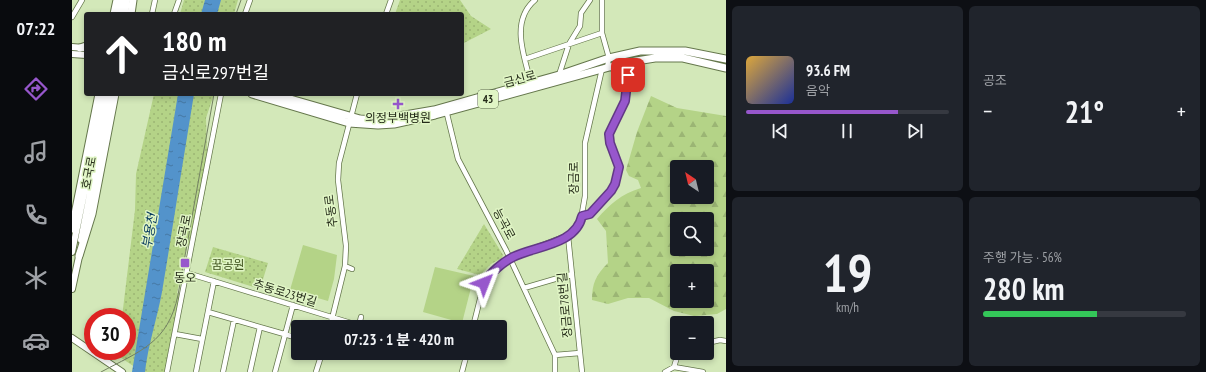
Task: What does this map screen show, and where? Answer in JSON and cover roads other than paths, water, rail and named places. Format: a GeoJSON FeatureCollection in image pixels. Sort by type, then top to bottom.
{"type":"FeatureCollection","features":[{"type":"Feature","properties":{"kind":"main road"},"geometry":{"type":"LineString","coordinates":[[114,12],[117,0]]}},
{"type":"Feature","properties":{"kind":"main road"},"geometry":{"type":"LineString","coordinates":[[131,12],[133,0]]}},
{"type":"Feature","properties":{"kind":"main road","name":"금신로"},"geometry":{"type":"LineString","coordinates":[[445,109],[559,75],[608,58],[640,51],[698,53],[726,59]]}},
{"type":"Feature","properties":{"kind":"main road","name":"금신로"},"geometry":{"type":"LineString","coordinates":[[260,96],[350,119],[376,120],[397,118],[445,109],[607,68],[655,58],[683,58],[726,68]]}},
{"type":"Feature","properties":{"kind":"main road","name":"호국로"},"geometry":{"type":"LineString","coordinates":[[72,230],[107,96]]}},
{"type":"Feature","properties":{"kind":"main road","name":"호국로"},"geometry":{"type":"LineString","coordinates":[[79,256],[92,214],[107,96]]}},
{"type":"Feature","properties":{"kind":"main road","name":"금신로"},"geometry":{"type":"LineString","coordinates":[[279,96],[350,119]]}},
{"type":"Feature","properties":{"kind":"street"},"geometry":{"type":"LineString","coordinates":[[72,18],[82,0]]}},
{"type":"Feature","properties":{"kind":"street"},"geometry":{"type":"LineString","coordinates":[[119,12],[122,0]]}},
{"type":"Feature","properties":{"kind":"street"},"geometry":{"type":"LineString","coordinates":[[125,12],[127,0]]}},
{"type":"Feature","properties":{"kind":"street"},"geometry":{"type":"LineString","coordinates":[[152,12],[155,0]]}},
{"type":"Feature","properties":{"kind":"street"},"geometry":{"type":"LineString","coordinates":[[175,12],[179,0]]}},
{"type":"Feature","properties":{"kind":"street"},"geometry":{"type":"LineString","coordinates":[[246,12],[250,0]]}},
{"type":"Feature","properties":{"kind":"street"},"geometry":{"type":"LineString","coordinates":[[387,12],[391,0]]}},
{"type":"Feature","properties":{"kind":"street"},"geometry":{"type":"LineString","coordinates":[[531,83],[520,31],[523,17],[535,0]]}},
{"type":"Feature","properties":{"kind":"street"},"geometry":{"type":"LineString","coordinates":[[559,75],[569,44],[580,26],[581,13],[590,0]]}},
{"type":"Feature","properties":{"kind":"street","name":"장금로"},"geometry":{"type":"LineString","coordinates":[[568,236],[574,231],[582,216],[585,196],[585,143],[607,68],[608,58],[602,33],[602,0]]}},
{"type":"Feature","properties":{"kind":"street"},"geometry":{"type":"LineString","coordinates":[[525,59],[602,33]]}},
{"type":"Feature","properties":{"kind":"street"},"geometry":{"type":"LineString","coordinates":[[72,47],[84,47]]}},
{"type":"Feature","properties":{"kind":"street"},"geometry":{"type":"LineString","coordinates":[[72,54],[84,55]]}},
{"type":"Feature","properties":{"kind":"street"},"geometry":{"type":"LineString","coordinates":[[582,216],[590,214],[611,191],[618,174],[618,162],[610,143],[609,134],[625,101],[628,75],[626,72],[614,71],[607,68]]}},
{"type":"Feature","properties":{"kind":"street","name":"호국로"},"geometry":{"type":"LineString","coordinates":[[72,252],[107,96]]}},
{"type":"Feature","properties":{"kind":"street","name":"장곡로"},"geometry":{"type":"LineString","coordinates":[[167,372],[221,96]]}},
{"type":"Feature","properties":{"kind":"street","name":"추동로"},"geometry":{"type":"LineString","coordinates":[[332,318],[345,266],[346,246],[338,180],[339,163],[357,96]]}},
{"type":"Feature","properties":{"kind":"street","name":"능곡로"},"geometry":{"type":"LineString","coordinates":[[445,109],[458,159],[510,259],[555,355],[555,372]]}},
{"type":"Feature","properties":{"kind":"street"},"geometry":{"type":"LineString","coordinates":[[475,320],[484,283],[487,278],[510,259],[568,236]]}},
{"type":"Feature","properties":{"kind":"street","name":"장금로78번길"},"geometry":{"type":"LineString","coordinates":[[568,236],[582,372]]}},
{"type":"Feature","properties":{"kind":"street","name":"호국로"},"geometry":{"type":"LineString","coordinates":[[72,289],[79,256]]}},
{"type":"Feature","properties":{"kind":"street"},"geometry":{"type":"LineString","coordinates":[[345,266],[352,269]]}},
{"type":"Feature","properties":{"kind":"street","name":"추동로23번길"},"geometry":{"type":"LineString","coordinates":[[187,273],[340,320]]}},
{"type":"Feature","properties":{"kind":"street"},"geometry":{"type":"LineString","coordinates":[[524,288],[572,274]]}},
{"type":"Feature","properties":{"kind":"street"},"geometry":{"type":"LineString","coordinates":[[196,372],[214,281]]}},
{"type":"Feature","properties":{"kind":"street"},"geometry":{"type":"LineString","coordinates":[[275,372],[293,305]]}},
{"type":"Feature","properties":{"kind":"street"},"geometry":{"type":"LineString","coordinates":[[208,312],[291,336]]}},
{"type":"Feature","properties":{"kind":"street"},"geometry":{"type":"LineString","coordinates":[[223,372],[234,320]]}},
{"type":"Feature","properties":{"kind":"street"},"geometry":{"type":"LineString","coordinates":[[250,372],[260,327]]}},
{"type":"Feature","properties":{"kind":"street"},"geometry":{"type":"LineString","coordinates":[[175,334],[202,339]]}},
{"type":"Feature","properties":{"kind":"street"},"geometry":{"type":"LineString","coordinates":[[72,338],[120,371]]}},
{"type":"Feature","properties":{"kind":"street"},"geometry":{"type":"LineString","coordinates":[[714,342],[726,341]]}},
{"type":"Feature","properties":{"kind":"street"},"geometry":{"type":"LineString","coordinates":[[555,355],[580,353]]}},
{"type":"Feature","properties":{"kind":"street"},"geometry":{"type":"LineString","coordinates":[[316,372],[320,360]]}},
{"type":"Feature","properties":{"kind":"street"},"geometry":{"type":"LineString","coordinates":[[462,372],[465,360]]}},
{"type":"Feature","properties":{"kind":"street"},"geometry":{"type":"LineString","coordinates":[[665,372],[674,366],[676,360]]}},
{"type":"Feature","properties":{"kind":"street"},"geometry":{"type":"LineString","coordinates":[[674,366],[703,372]]}},
{"type":"Feature","properties":{"kind":"water"},"geometry":{"type":"Polygon","coordinates":[[[205,0],[221,0],[218,12],[202,12],[205,0]]]}},
{"type":"Feature","properties":{"kind":"water"},"geometry":{"type":"Polygon","coordinates":[[[178,96],[194,96],[162,292],[148,352],[145,372],[132,372],[134,360],[136,360],[136,348],[178,96]]]}},
{"type":"Feature","properties":{"kind":"tram line"},"geometry":{"type":"LineString","coordinates":[[237,12],[241,0]]}},
{"type":"Feature","properties":{"kind":"tram line"},"geometry":{"type":"LineString","coordinates":[[101,372],[128,358],[150,344],[160,335],[173,311],[178,295],[214,96]]}},
{"type":"Feature","properties":{"kind":"place","name":"의정부백병원"},"geometry":{"type":"Point","coordinates":[398,104]}},
{"type":"Feature","properties":{"kind":"place","name":"동오"},"geometry":{"type":"Point","coordinates":[185,263]}},
{"type":"Feature","properties":{"kind":"water label","name":"부용천"},"geometry":{"type":"Point","coordinates":[149,231]}},
{"type":"Feature","properties":{"kind":"park label","name":"꿈공원"},"geometry":{"type":"Point","coordinates":[228,265]}}]}
